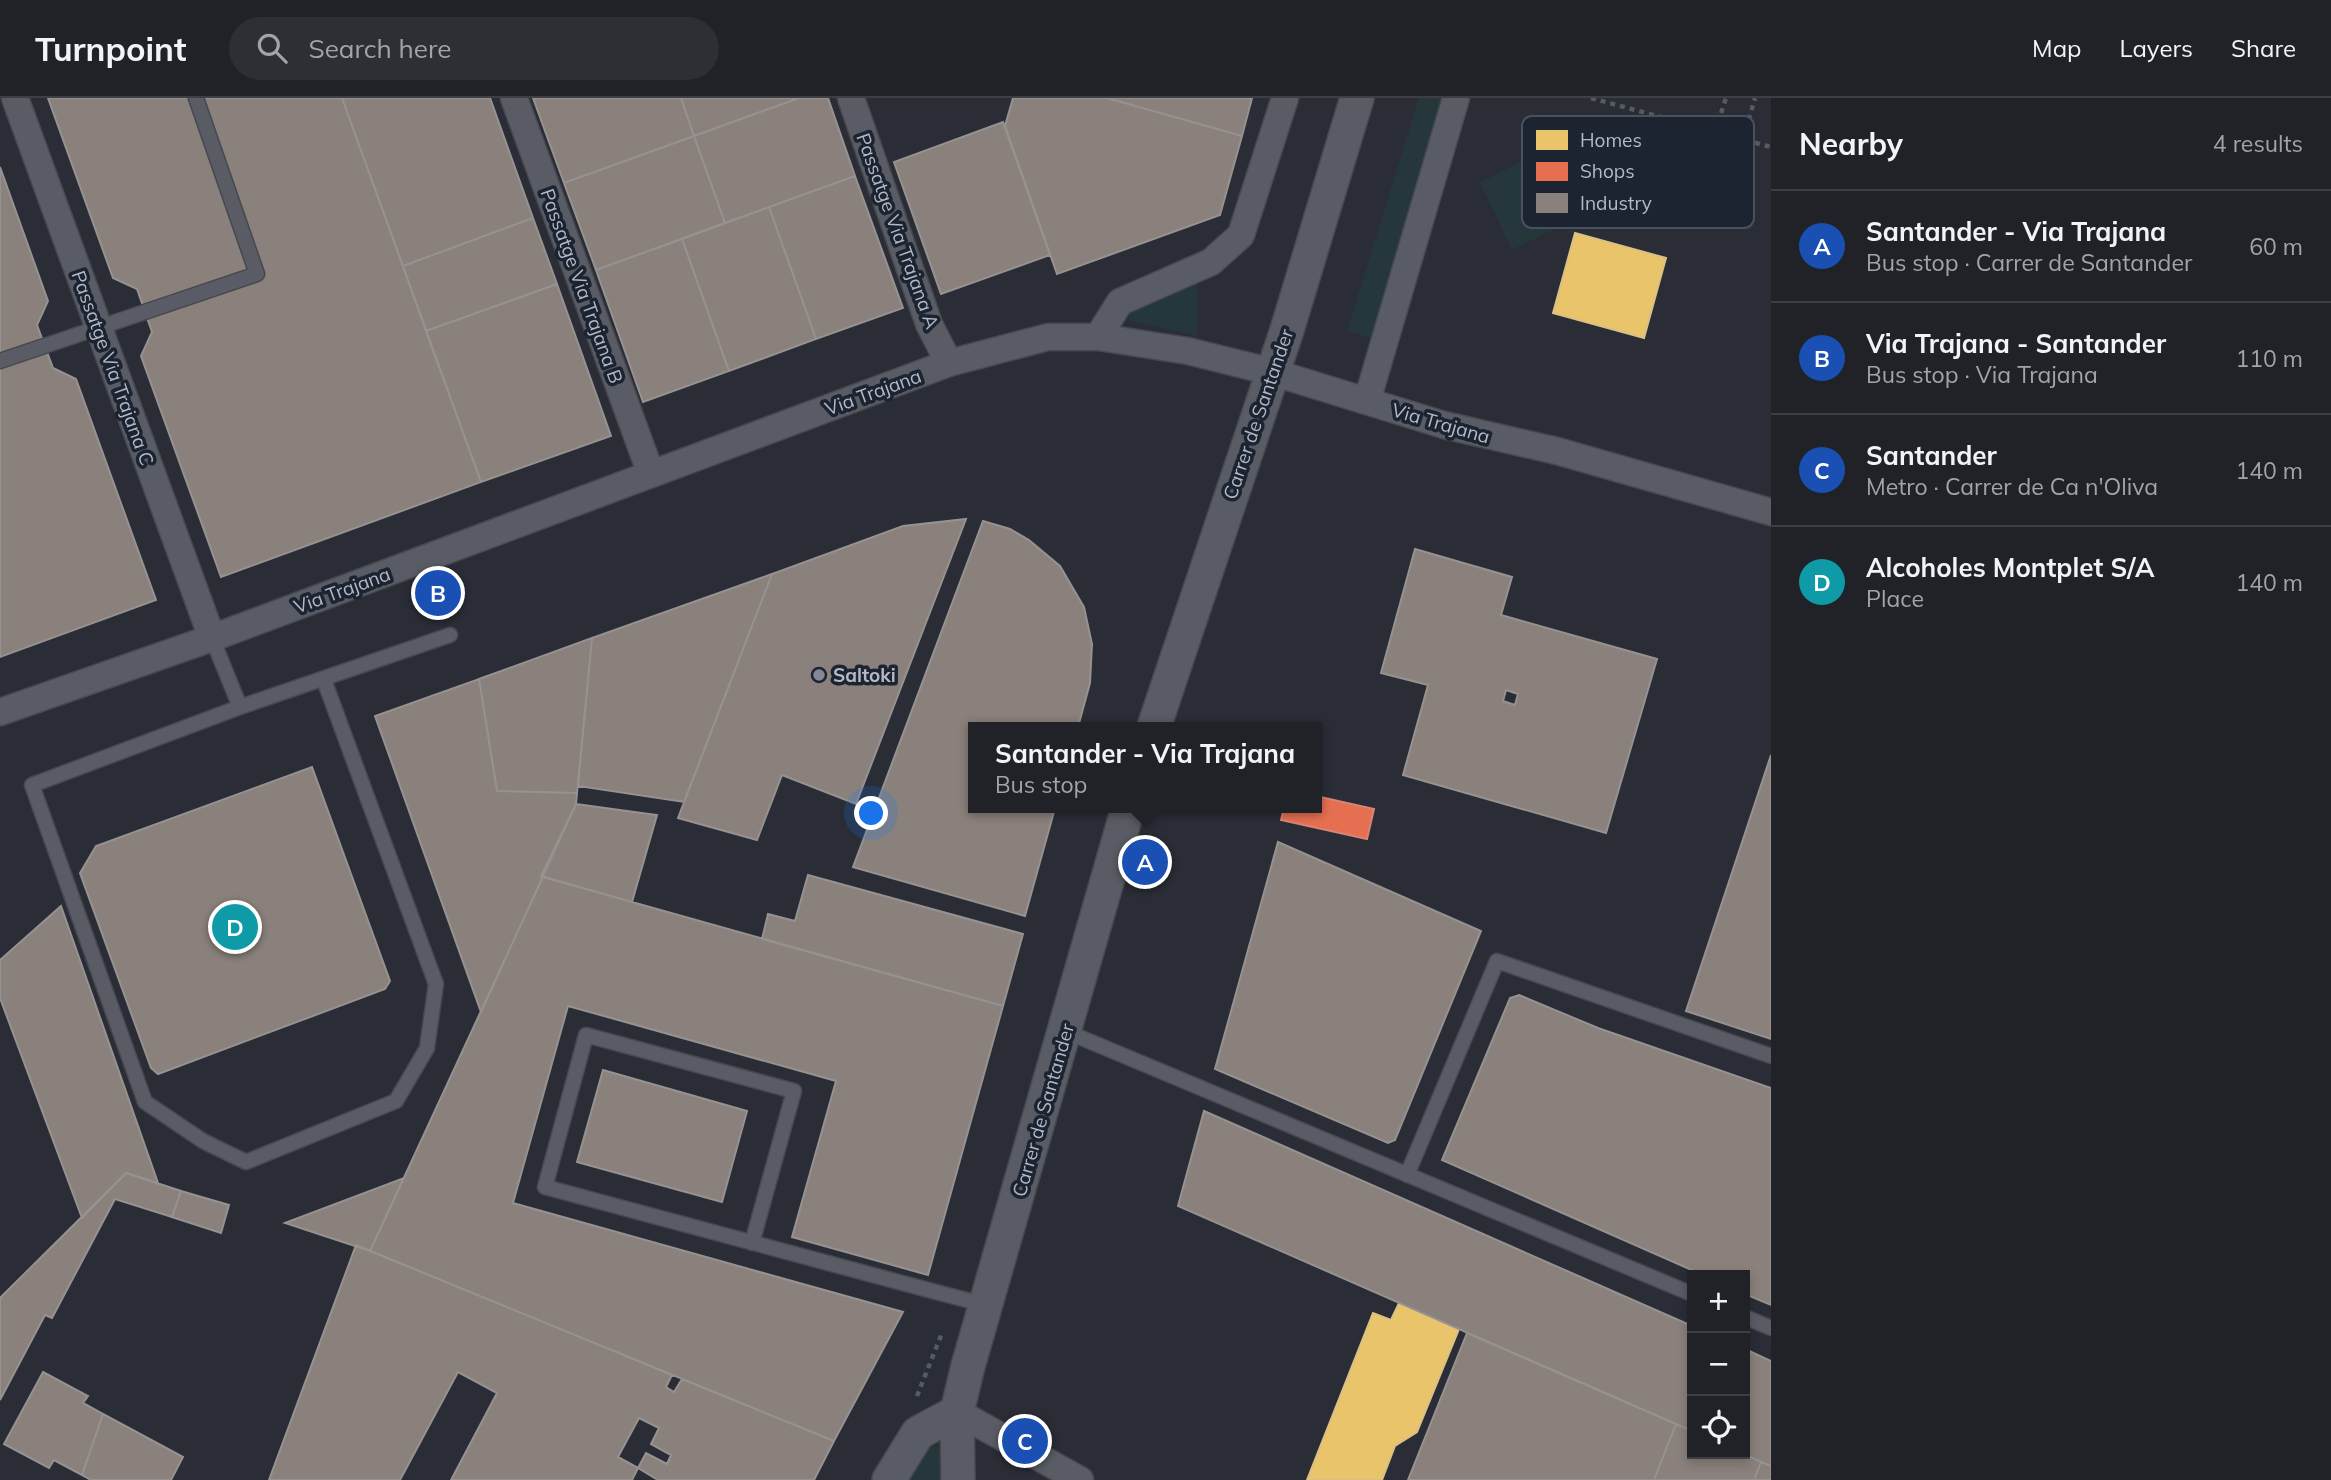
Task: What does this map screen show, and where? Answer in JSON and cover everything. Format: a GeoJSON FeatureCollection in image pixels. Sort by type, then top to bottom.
{"type":"FeatureCollection","features":[{"type":"Feature","properties":{"kind":"street","name":"Passatge Via Trajana C"},"geometry":{"type":"LineString","coordinates":[[15,98],[212,638]]}},
{"type":"Feature","properties":{"kind":"street","name":"Passatge Via Trajana B"},"geometry":{"type":"LineString","coordinates":[[514,98],[651,474]]}},
{"type":"Feature","properties":{"kind":"street","name":"Passatge Via Trajana A"},"geometry":{"type":"LineString","coordinates":[[851,98],[929,324],[949,363]]}},
{"type":"Feature","properties":{"kind":"street"},"geometry":{"type":"LineString","coordinates":[[1098,337],[1120,302],[1211,262],[1241,234],[1285,98]]}},
{"type":"Feature","properties":{"kind":"street","name":"Carrer de Santander"},"geometry":{"type":"LineString","coordinates":[[1156,722],[1272,372],[1357,98]]}},
{"type":"Feature","properties":{"kind":"street"},"geometry":{"type":"LineString","coordinates":[[1367,401],[1456,98]]}},
{"type":"Feature","properties":{"kind":"street","name":"Via Trajana"},"geometry":{"type":"LineString","coordinates":[[0,712],[212,638],[949,363],[1048,337],[1098,337],[1188,351],[1272,372],[1367,401],[1771,512]]}},
{"type":"Feature","properties":{"kind":"street","name":"Carrer de Santander"},"geometry":{"type":"LineString","coordinates":[[958,1480],[957,1412],[1127,813]]}},
{"type":"Feature","properties":{"kind":"street"},"geometry":{"type":"LineString","coordinates":[[889,1480],[918,1433],[957,1412],[1080,1480]]}},
{"type":"Feature","properties":{"kind":"lane"},"geometry":{"type":"LineString","coordinates":[[0,361],[257,274],[196,98]]}},
{"type":"Feature","properties":{"kind":"lane"},"geometry":{"type":"LineString","coordinates":[[324,680],[436,984],[427,1048],[396,1101],[246,1162],[203,1141],[145,1102],[32,785],[240,707],[450,635]]}},
{"type":"Feature","properties":{"kind":"lane"},"geometry":{"type":"LineString","coordinates":[[212,638],[240,707]]}},
{"type":"Feature","properties":{"kind":"lane"},"geometry":{"type":"LineString","coordinates":[[1407,1175],[1497,961],[1771,1056]]}},
{"type":"Feature","properties":{"kind":"lane"},"geometry":{"type":"LineString","coordinates":[[1065,1031],[1687,1292]]}},
{"type":"Feature","properties":{"kind":"lane"},"geometry":{"type":"LineString","coordinates":[[752,1243],[794,1091],[586,1035],[545,1187],[752,1243],[987,1305]]}},
{"type":"Feature","properties":{"kind":"lane"},"geometry":{"type":"LineString","coordinates":[[1750,1319],[1771,1328]]}},
{"type":"Feature","properties":{"kind":"path"},"geometry":{"type":"LineString","coordinates":[[1591,98],[1657,116]]}},
{"type":"Feature","properties":{"kind":"path"},"geometry":{"type":"LineString","coordinates":[[1720,116],[1726,98]]}},
{"type":"Feature","properties":{"kind":"path"},"geometry":{"type":"LineString","coordinates":[[1750,116],[1755,98]]}},
{"type":"Feature","properties":{"kind":"path"},"geometry":{"type":"LineString","coordinates":[[1754,142],[1771,147]]}},
{"type":"Feature","properties":{"kind":"shaded area"},"geometry":{"type":"Polygon","coordinates":[[[1419,98],[1446,98],[1379,340],[1347,331],[1419,98]]]}},
{"type":"Feature","properties":{"kind":"shaded area"},"geometry":{"type":"Polygon","coordinates":[[[1522,162],[1522,228],[1557,228],[1512,250],[1480,182],[1522,162]]]}},
{"type":"Feature","properties":{"kind":"shaded area"},"geometry":{"type":"Polygon","coordinates":[[[1197,281],[1197,336],[1129,320],[1128,308],[1197,281]]]}},
{"type":"Feature","properties":{"kind":"shaded area"},"geometry":{"type":"Polygon","coordinates":[[[932,1446],[942,1447],[945,1480],[908,1480],[927,1449],[932,1446]]]}},
{"type":"Feature","properties":{"kind":"building: Homes"},"geometry":{"type":"Polygon","coordinates":[[[1575,233],[1666,258],[1644,338],[1553,313],[1575,233]]]}},
{"type":"Feature","properties":{"kind":"building: Homes"},"geometry":{"type":"Polygon","coordinates":[[[1399,1303],[1459,1329],[1417,1432],[1395,1446],[1382,1480],[1307,1480],[1373,1313],[1391,1320],[1399,1303]]]}},
{"type":"Feature","properties":{"kind":"building: Shops"},"geometry":{"type":"Polygon","coordinates":[[[1322,797],[1374,809],[1367,839],[1281,820],[1283,813],[1322,813],[1322,797]]]}},
{"type":"Feature","properties":{"kind":"building: Industry"},"geometry":{"type":"Polygon","coordinates":[[[48,98],[342,98],[481,482],[221,577],[141,356],[152,332],[137,289],[113,278],[48,98]]]}},
{"type":"Feature","properties":{"kind":"building: Industry"},"geometry":{"type":"Polygon","coordinates":[[[342,98],[490,98],[533,218],[403,266],[342,98]]]}},
{"type":"Feature","properties":{"kind":"building: Industry"},"geometry":{"type":"Polygon","coordinates":[[[533,98],[681,98],[694,136],[564,183],[533,98]]]}},
{"type":"Feature","properties":{"kind":"building: Industry"},"geometry":{"type":"Polygon","coordinates":[[[681,98],[799,98],[694,136],[681,98]]]}},
{"type":"Feature","properties":{"kind":"building: Industry"},"geometry":{"type":"Polygon","coordinates":[[[799,98],[828,98],[855,176],[725,223],[694,136],[799,98]]]}},
{"type":"Feature","properties":{"kind":"building: Industry"},"geometry":{"type":"Polygon","coordinates":[[[1013,98],[1107,98],[1242,136],[1220,215],[1057,274],[1005,126],[1013,98]]]}},
{"type":"Feature","properties":{"kind":"building: Industry"},"geometry":{"type":"Polygon","coordinates":[[[1107,98],[1252,98],[1242,136],[1107,98]]]}},
{"type":"Feature","properties":{"kind":"building: Industry"},"geometry":{"type":"Polygon","coordinates":[[[1003,122],[1050,255],[941,294],[894,162],[1003,122]]]}},
{"type":"Feature","properties":{"kind":"building: Industry"},"geometry":{"type":"Polygon","coordinates":[[[694,136],[725,223],[596,270],[564,183],[694,136]]]}},
{"type":"Feature","properties":{"kind":"building: Industry"},"geometry":{"type":"Polygon","coordinates":[[[0,167],[48,301],[37,325],[53,368],[76,379],[156,600],[0,657],[0,167]]]}},
{"type":"Feature","properties":{"kind":"building: Industry"},"geometry":{"type":"Polygon","coordinates":[[[855,176],[903,308],[816,339],[769,207],[855,176]]]}},
{"type":"Feature","properties":{"kind":"building: Industry"},"geometry":{"type":"Polygon","coordinates":[[[769,207],[816,339],[729,371],[682,239],[769,207]]]}},
{"type":"Feature","properties":{"kind":"building: Industry"},"geometry":{"type":"Polygon","coordinates":[[[533,218],[557,284],[426,331],[403,266],[533,218]]]}},
{"type":"Feature","properties":{"kind":"building: Industry"},"geometry":{"type":"Polygon","coordinates":[[[682,239],[729,371],[643,402],[596,270],[682,239]]]}},
{"type":"Feature","properties":{"kind":"building: Industry"},"geometry":{"type":"Polygon","coordinates":[[[557,284],[611,436],[481,482],[426,331],[557,284]]]}},
{"type":"Feature","properties":{"kind":"building: Industry","name":"Saltoki"},"geometry":{"type":"Polygon","coordinates":[[[966,519],[856,804],[782,775],[757,840],[678,818],[772,574],[903,526],[966,519]]]}},
{"type":"Feature","properties":{"kind":"building: Industry"},"geometry":{"type":"Polygon","coordinates":[[[983,521],[1010,529],[1029,540],[1060,566],[1084,607],[1092,644],[1090,683],[1079,722],[968,722],[968,813],[1054,813],[1025,916],[853,867],[983,521]]]}},
{"type":"Feature","properties":{"kind":"building: Industry"},"geometry":{"type":"Polygon","coordinates":[[[1415,549],[1512,577],[1501,615],[1657,659],[1606,833],[1403,775],[1428,685],[1381,673],[1415,549]],[[1506,690],[1503,701],[1515,705],[1518,694],[1506,690]]]}},
{"type":"Feature","properties":{"kind":"building: Industry"},"geometry":{"type":"Polygon","coordinates":[[[772,574],[684,802],[578,786],[592,638],[772,574]]]}},
{"type":"Feature","properties":{"kind":"building: Industry"},"geometry":{"type":"Polygon","coordinates":[[[592,638],[577,793],[497,791],[479,679],[592,638]]]}},
{"type":"Feature","properties":{"kind":"building: Industry"},"geometry":{"type":"Polygon","coordinates":[[[479,679],[497,791],[577,793],[576,804],[481,1012],[375,716],[479,679]]]}},
{"type":"Feature","properties":{"kind":"building: Industry"},"geometry":{"type":"Polygon","coordinates":[[[1771,755],[1771,1039],[1686,1011],[1771,755]]]}},
{"type":"Feature","properties":{"kind":"building: Industry"},"geometry":{"type":"Polygon","coordinates":[[[312,767],[390,981],[385,989],[158,1074],[151,1068],[80,873],[96,846],[312,767]]]}},
{"type":"Feature","properties":{"kind":"building: Industry"},"geometry":{"type":"Polygon","coordinates":[[[576,804],[657,815],[632,902],[541,876],[576,804]]]}},
{"type":"Feature","properties":{"kind":"building: Industry"},"geometry":{"type":"Polygon","coordinates":[[[1278,842],[1481,931],[1395,1140],[1388,1143],[1215,1069],[1278,842]]]}},
{"type":"Feature","properties":{"kind":"building: Industry"},"geometry":{"type":"Polygon","coordinates":[[[808,875],[1023,934],[1003,1006],[762,939],[768,914],[795,921],[808,875]]]}},
{"type":"Feature","properties":{"kind":"building: Industry"},"geometry":{"type":"Polygon","coordinates":[[[543,877],[1003,1006],[928,1275],[792,1237],[836,1081],[568,1006],[513,1203],[903,1312],[834,1441],[370,1251],[543,877]]]}},
{"type":"Feature","properties":{"kind":"building: Industry"},"geometry":{"type":"Polygon","coordinates":[[[61,906],[158,1183],[126,1173],[82,1218],[0,998],[0,960],[61,906]]]}},
{"type":"Feature","properties":{"kind":"building: Industry"},"geometry":{"type":"Polygon","coordinates":[[[1519,995],[1598,1028],[1771,1088],[1771,1305],[1750,1296],[1750,1270],[1692,1270],[1442,1160],[1510,998],[1519,995]]]}},
{"type":"Feature","properties":{"kind":"building: Industry"},"geometry":{"type":"Polygon","coordinates":[[[603,1070],[747,1111],[722,1202],[577,1162],[603,1070]]]}},
{"type":"Feature","properties":{"kind":"building: Industry"},"geometry":{"type":"Polygon","coordinates":[[[1204,1111],[1687,1324],[1687,1429],[1178,1206],[1204,1111]]]}},
{"type":"Feature","properties":{"kind":"building: Industry"},"geometry":{"type":"Polygon","coordinates":[[[126,1173],[181,1191],[172,1217],[115,1199],[52,1318],[45,1315],[0,1400],[0,1298],[126,1173]]]}},
{"type":"Feature","properties":{"kind":"building: Industry"},"geometry":{"type":"Polygon","coordinates":[[[404,1178],[370,1251],[285,1223],[404,1178]]]}},
{"type":"Feature","properties":{"kind":"building: Industry"},"geometry":{"type":"Polygon","coordinates":[[[181,1191],[229,1205],[221,1233],[172,1217],[181,1191]]]}},
{"type":"Feature","properties":{"kind":"building: Industry"},"geometry":{"type":"Polygon","coordinates":[[[356,1245],[672,1375],[666,1387],[674,1392],[682,1379],[834,1441],[814,1480],[658,1480],[638,1468],[632,1480],[451,1480],[497,1393],[458,1372],[400,1480],[269,1480],[356,1245]],[[639,1418],[618,1457],[638,1468],[646,1453],[667,1464],[671,1455],[651,1444],[659,1428],[639,1418]]]}},
{"type":"Feature","properties":{"kind":"building: Industry"},"geometry":{"type":"Polygon","coordinates":[[[1467,1333],[1676,1424],[1654,1480],[1408,1480],[1467,1333]]]}},
{"type":"Feature","properties":{"kind":"building: Industry"},"geometry":{"type":"Polygon","coordinates":[[[1750,1351],[1771,1361],[1771,1466],[1750,1457],[1750,1351]]]}},
{"type":"Feature","properties":{"kind":"building: Industry"},"geometry":{"type":"Polygon","coordinates":[[[43,1372],[88,1396],[83,1403],[103,1414],[82,1475],[54,1460],[49,1468],[4,1444],[43,1372]]]}},
{"type":"Feature","properties":{"kind":"building: Industry"},"geometry":{"type":"Polygon","coordinates":[[[103,1414],[183,1457],[171,1480],[91,1480],[82,1475],[103,1414]]]}},
{"type":"Feature","properties":{"kind":"building: Industry"},"geometry":{"type":"Polygon","coordinates":[[[1676,1424],[1687,1429],[1687,1459],[1750,1457],[1761,1462],[1754,1480],[1654,1480],[1676,1424]]]}},
{"type":"Feature","properties":{"kind":"building: Industry"},"geometry":{"type":"Polygon","coordinates":[[[1761,1462],[1771,1466],[1771,1480],[1754,1480],[1761,1462]]]}},
{"type":"Feature","properties":{"kind":"place","name":"Via Trajana - Santander"},"geometry":{"type":"Point","coordinates":[438,593]}},
{"type":"Feature","properties":{"kind":"place","name":"Saltoki"},"geometry":{"type":"Point","coordinates":[819,675]}},
{"type":"Feature","properties":{"kind":"place","name":"Santander - Via Trajana"},"geometry":{"type":"Point","coordinates":[1145,862]}},
{"type":"Feature","properties":{"kind":"place","name":"Alcoholes Montplet S/A"},"geometry":{"type":"Point","coordinates":[235,927]}},
{"type":"Feature","properties":{"kind":"place","name":"Santander"},"geometry":{"type":"Point","coordinates":[1025,1441]}}]}
